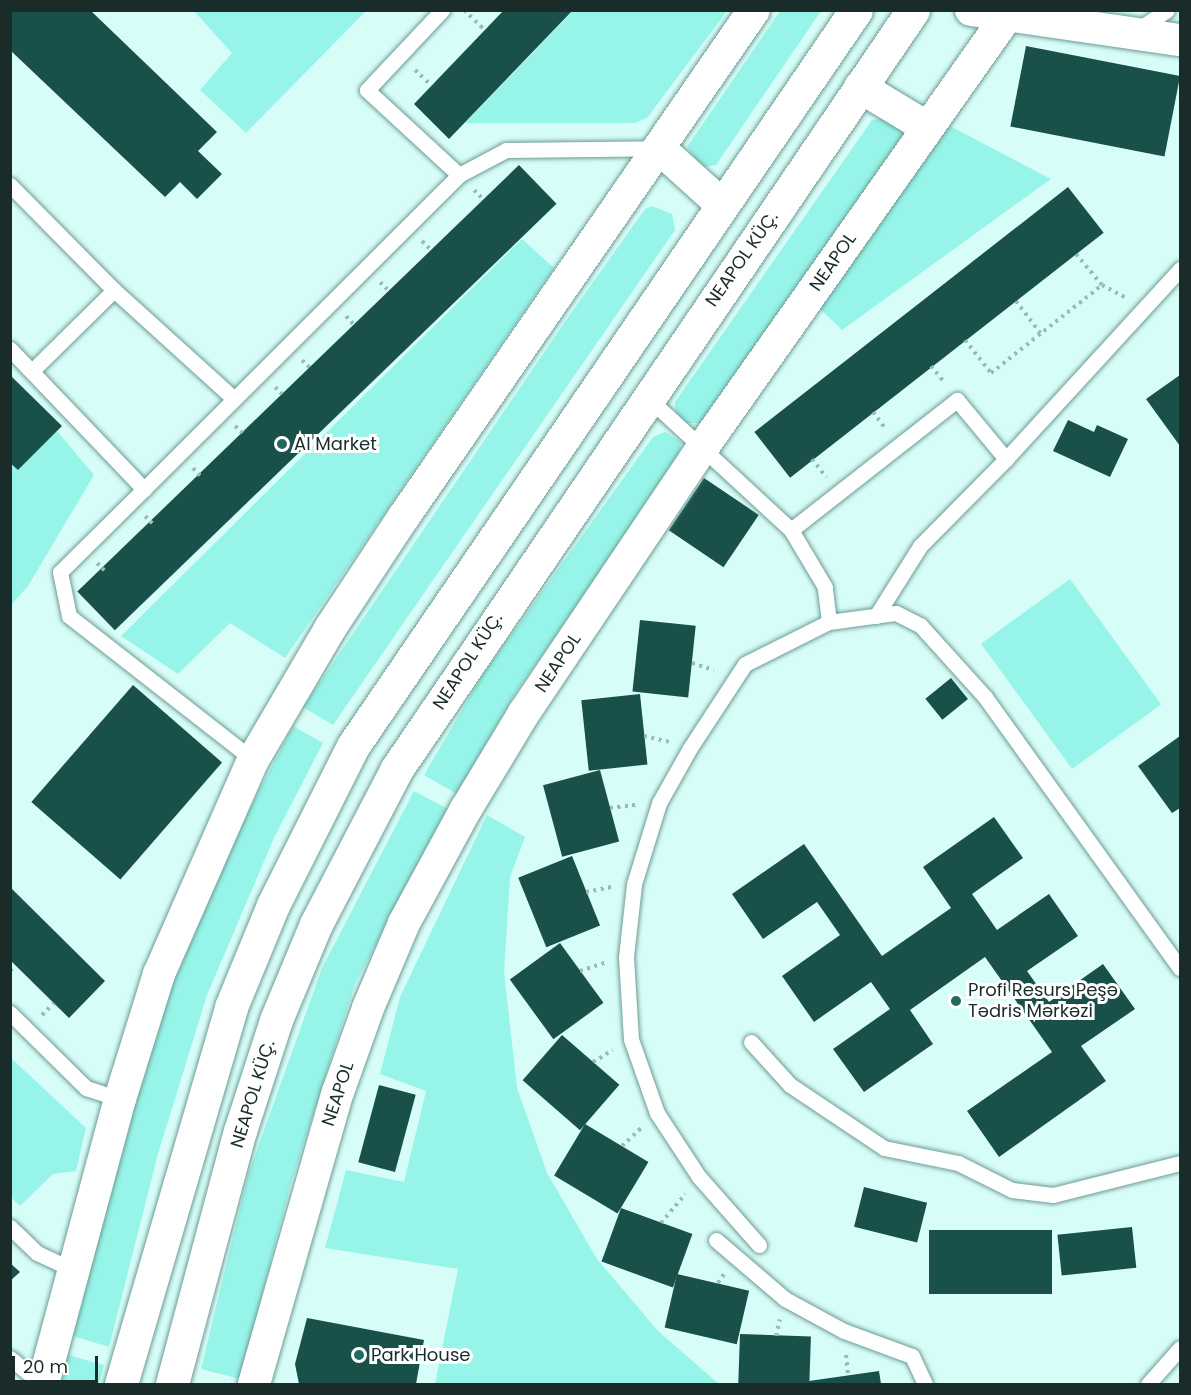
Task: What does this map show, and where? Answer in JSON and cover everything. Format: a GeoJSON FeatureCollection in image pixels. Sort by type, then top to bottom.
{"type":"FeatureCollection","features":[{"type":"Feature","properties":{"kind":"main road"},"geometry":{"type":"LineString","coordinates":[[121,1384],[231,1007],[273,905],[353,746],[856,10]]}},
{"type":"Feature","properties":{"kind":"main road","name":"NEAPOL KÜÇ."},"geometry":{"type":"LineString","coordinates":[[172,1384],[240,1131],[276,1020],[316,924],[396,770],[647,397],[913,10]]}},
{"type":"Feature","properties":{"kind":"street"},"geometry":{"type":"LineString","coordinates":[[42,1384],[120,1099],[159,974],[253,760],[331,627],[403,518],[754,10]]}},
{"type":"Feature","properties":{"kind":"street"},"geometry":{"type":"LineString","coordinates":[[971,10],[1010,13],[1136,31],[1180,40]]}},
{"type":"Feature","properties":{"kind":"street","name":"NEAPOL"},"geometry":{"type":"LineString","coordinates":[[254,1384],[338,1092],[404,923],[524,713],[700,450],[1010,13]]}},
{"type":"Feature","properties":{"kind":"street"},"geometry":{"type":"LineString","coordinates":[[860,87],[928,128]]}},
{"type":"Feature","properties":{"kind":"street"},"geometry":{"type":"LineString","coordinates":[[658,148],[722,205]]}},
{"type":"Feature","properties":{"kind":"lane"},"geometry":{"type":"LineString","coordinates":[[442,10],[367,90],[459,176]]}},
{"type":"Feature","properties":{"kind":"lane"},"geometry":{"type":"LineString","coordinates":[[1136,31],[1167,10]]}},
{"type":"Feature","properties":{"kind":"lane"},"geometry":{"type":"LineString","coordinates":[[253,760],[69,616],[60,572],[459,176],[506,150],[658,148]]}},
{"type":"Feature","properties":{"kind":"lane"},"geometry":{"type":"LineString","coordinates":[[10,185],[114,290],[234,399]]}},
{"type":"Feature","properties":{"kind":"lane"},"geometry":{"type":"LineString","coordinates":[[876,616],[920,546],[1006,459],[1180,270]]}},
{"type":"Feature","properties":{"kind":"lane"},"geometry":{"type":"LineString","coordinates":[[32,371],[114,290]]}},
{"type":"Feature","properties":{"kind":"lane"},"geometry":{"type":"LineString","coordinates":[[10,349],[144,489]]}},
{"type":"Feature","properties":{"kind":"lane"},"geometry":{"type":"LineString","coordinates":[[647,397],[700,450],[791,530],[825,587],[829,622]]}},
{"type":"Feature","properties":{"kind":"lane"},"geometry":{"type":"LineString","coordinates":[[791,530],[957,400],[1006,459]]}},
{"type":"Feature","properties":{"kind":"lane"},"geometry":{"type":"LineString","coordinates":[[759,1245],[699,1177],[657,1113],[631,1040],[626,957],[634,884],[659,803],[746,664],[829,622],[896,613],[920,625],[984,697],[1180,968]]}},
{"type":"Feature","properties":{"kind":"lane"},"geometry":{"type":"LineString","coordinates":[[10,1013],[86,1088],[120,1099]]}},
{"type":"Feature","properties":{"kind":"lane"},"geometry":{"type":"LineString","coordinates":[[752,1041],[790,1085],[884,1148],[958,1163],[1012,1190],[1053,1195],[1180,1163]]}},
{"type":"Feature","properties":{"kind":"lane"},"geometry":{"type":"LineString","coordinates":[[10,1227],[37,1253],[72,1269]]}},
{"type":"Feature","properties":{"kind":"lane"},"geometry":{"type":"LineString","coordinates":[[716,1240],[785,1299],[844,1331],[912,1356],[924,1384]]}},
{"type":"Feature","properties":{"kind":"lane"},"geometry":{"type":"LineString","coordinates":[[1148,1384],[1180,1348]]}},
{"type":"Feature","properties":{"kind":"lane"},"geometry":{"type":"LineString","coordinates":[[10,1358],[42,1384]]}},
{"type":"Feature","properties":{"kind":"path"},"geometry":{"type":"LineString","coordinates":[[464,10],[485,30]]}},
{"type":"Feature","properties":{"kind":"path"},"geometry":{"type":"LineString","coordinates":[[1076,254],[1102,285],[1146,307]]}},
{"type":"Feature","properties":{"kind":"path"},"geometry":{"type":"LineString","coordinates":[[965,340],[991,372],[1102,285]]}},
{"type":"Feature","properties":{"kind":"path"},"geometry":{"type":"LineString","coordinates":[[1016,301],[1041,334]]}},
{"type":"Feature","properties":{"kind":"path"},"geometry":{"type":"LineString","coordinates":[[10,971],[16,965]]}},
{"type":"Feature","properties":{"kind":"path"},"geometry":{"type":"LineString","coordinates":[[661,1223],[699,1177]]}},
{"type":"Feature","properties":{"kind":"green space"},"geometry":{"type":"Polygon","coordinates":[[[194,11],[366,11],[246,133],[200,90],[232,53],[194,11]]]}},
{"type":"Feature","properties":{"kind":"green space"},"geometry":{"type":"Polygon","coordinates":[[[573,11],[727,11],[647,118],[635,123],[465,123],[573,11]]]}},
{"type":"Feature","properties":{"kind":"green space"},"geometry":{"type":"Polygon","coordinates":[[[780,11],[821,11],[716,165],[702,167],[687,147],[780,11]]]}},
{"type":"Feature","properties":{"kind":"green space"},"geometry":{"type":"Polygon","coordinates":[[[888,118],[901,127],[904,143],[701,423],[685,423],[675,410],[675,402],[872,120],[888,118]]]}},
{"type":"Feature","properties":{"kind":"green space"},"geometry":{"type":"Polygon","coordinates":[[[948,125],[1051,179],[842,330],[818,307],[948,125]]]}},
{"type":"Feature","properties":{"kind":"green space"},"geometry":{"type":"Polygon","coordinates":[[[652,206],[672,214],[675,230],[333,725],[303,707],[564,323],[645,209],[652,206]]]}},
{"type":"Feature","properties":{"kind":"green space"},"geometry":{"type":"Polygon","coordinates":[[[522,239],[554,268],[285,658],[230,623],[178,674],[121,636],[522,239]]]}},
{"type":"Feature","properties":{"kind":"green space"},"geometry":{"type":"Polygon","coordinates":[[[57,431],[94,475],[28,586],[11,605],[10,463],[18,470],[57,431]]]}},
{"type":"Feature","properties":{"kind":"green space"},"geometry":{"type":"Polygon","coordinates":[[[665,432],[681,442],[679,461],[516,692],[457,794],[424,775],[483,674],[653,437],[665,432]]]}},
{"type":"Feature","properties":{"kind":"green space"},"geometry":{"type":"Polygon","coordinates":[[[1070,579],[1161,704],[1072,769],[981,644],[1070,579]]]}},
{"type":"Feature","properties":{"kind":"green space"},"geometry":{"type":"Polygon","coordinates":[[[293,726],[323,743],[274,838],[207,995],[158,1154],[109,1347],[73,1336],[122,1141],[173,982],[241,825],[293,726]]]}},
{"type":"Feature","properties":{"kind":"green space"},"geometry":{"type":"Polygon","coordinates":[[[414,791],[448,809],[355,984],[291,1183],[240,1379],[201,1369],[248,1175],[322,968],[414,791]]]}},
{"type":"Feature","properties":{"kind":"green space"},"geometry":{"type":"Polygon","coordinates":[[[487,815],[525,837],[510,877],[504,972],[517,1088],[547,1173],[597,1259],[658,1331],[719,1384],[435,1384],[458,1269],[325,1248],[346,1170],[404,1182],[426,1091],[380,1074],[400,997],[487,815]]]}},
{"type":"Feature","properties":{"kind":"green space"},"geometry":{"type":"Polygon","coordinates":[[[10,1057],[86,1128],[76,1171],[53,1174],[20,1206],[11,1197],[10,1057]]]}},
{"type":"Feature","properties":{"kind":"green space"},"geometry":{"type":"Polygon","coordinates":[[[68,1355],[104,1365],[99,1384],[60,1384],[68,1355]]]}},
{"type":"Feature","properties":{"kind":"building"},"geometry":{"type":"Polygon","coordinates":[[[10,10],[90,10],[217,132],[198,151],[222,174],[197,199],[180,182],[165,197],[10,50],[10,10]]]}},
{"type":"Feature","properties":{"kind":"building"},"geometry":{"type":"Polygon","coordinates":[[[504,10],[573,10],[449,139],[414,104],[504,10]]]}},
{"type":"Feature","properties":{"kind":"building"},"geometry":{"type":"Polygon","coordinates":[[[1026,46],[1180,76],[1164,156],[1010,126],[1026,46]]]}},
{"type":"Feature","properties":{"kind":"building"},"geometry":{"type":"Polygon","coordinates":[[[519,165],[557,204],[115,630],[77,592],[519,165]]]}},
{"type":"Feature","properties":{"kind":"building"},"geometry":{"type":"Polygon","coordinates":[[[1068,187],[1104,233],[790,478],[754,432],[1068,187]]]}},
{"type":"Feature","properties":{"kind":"building"},"geometry":{"type":"Polygon","coordinates":[[[10,375],[62,426],[18,470],[10,463],[10,375]]]}},
{"type":"Feature","properties":{"kind":"building"},"geometry":{"type":"Polygon","coordinates":[[[1180,375],[1180,446],[1146,399],[1180,375]]]}},
{"type":"Feature","properties":{"kind":"building"},"geometry":{"type":"Polygon","coordinates":[[[1068,420],[1094,432],[1097,425],[1128,439],[1110,477],[1053,451],[1068,420]]]}},
{"type":"Feature","properties":{"kind":"building"},"geometry":{"type":"Polygon","coordinates":[[[704,478],[759,515],[723,567],[669,530],[704,478]]]}},
{"type":"Feature","properties":{"kind":"building"},"geometry":{"type":"Polygon","coordinates":[[[640,620],[696,626],[688,697],[632,692],[640,620]]]}},
{"type":"Feature","properties":{"kind":"building"},"geometry":{"type":"Polygon","coordinates":[[[951,678],[968,699],[942,720],[925,699],[951,678]]]}},
{"type":"Feature","properties":{"kind":"building"},"geometry":{"type":"Polygon","coordinates":[[[133,685],[222,762],[120,879],[31,802],[133,685]]]}},
{"type":"Feature","properties":{"kind":"building"},"geometry":{"type":"Polygon","coordinates":[[[640,694],[647,765],[589,771],[581,700],[640,694]]]}},
{"type":"Feature","properties":{"kind":"building"},"geometry":{"type":"Polygon","coordinates":[[[1180,736],[1180,808],[1172,813],[1138,766],[1180,736]]]}},
{"type":"Feature","properties":{"kind":"building"},"geometry":{"type":"Polygon","coordinates":[[[600,770],[619,841],[562,857],[543,785],[600,770]]]}},
{"type":"Feature","properties":{"kind":"building"},"geometry":{"type":"Polygon","coordinates":[[[994,817],[1023,858],[972,894],[997,930],[1049,894],[1078,936],[1027,971],[1049,1002],[1103,964],[1135,1009],[1081,1046],[1106,1081],[999,1157],[967,1111],[1052,1052],[985,957],[910,1010],[933,1044],[864,1092],[833,1049],[890,1009],[871,982],[814,1022],[782,976],[840,935],[817,902],[763,939],[732,894],[804,844],[882,956],[951,908],[923,867],[994,817]]]}},
{"type":"Feature","properties":{"kind":"building"},"geometry":{"type":"Polygon","coordinates":[[[572,856],[600,926],[546,947],[518,878],[572,856]]]}},
{"type":"Feature","properties":{"kind":"building"},"geometry":{"type":"Polygon","coordinates":[[[10,887],[105,981],[69,1018],[10,960],[10,887]]]}},
{"type":"Feature","properties":{"kind":"building"},"geometry":{"type":"Polygon","coordinates":[[[560,943],[603,1003],[553,1039],[510,979],[560,943]]]}},
{"type":"Feature","properties":{"kind":"building"},"geometry":{"type":"Polygon","coordinates":[[[562,1035],[619,1085],[580,1130],[523,1080],[562,1035]]]}},
{"type":"Feature","properties":{"kind":"building"},"geometry":{"type":"Polygon","coordinates":[[[379,1085],[416,1095],[395,1172],[358,1162],[379,1085]]]}},
{"type":"Feature","properties":{"kind":"building"},"geometry":{"type":"Polygon","coordinates":[[[585,1124],[648,1162],[618,1214],[554,1175],[585,1124]]]}},
{"type":"Feature","properties":{"kind":"building"},"geometry":{"type":"Polygon","coordinates":[[[864,1187],[927,1203],[917,1243],[854,1227],[864,1187]]]}},
{"type":"Feature","properties":{"kind":"building"},"geometry":{"type":"Polygon","coordinates":[[[621,1208],[692,1234],[673,1288],[602,1262],[621,1208]]]}},
{"type":"Feature","properties":{"kind":"building"},"geometry":{"type":"Polygon","coordinates":[[[1132,1227],[1136,1268],[1062,1276],[1057,1235],[1132,1227]]]}},
{"type":"Feature","properties":{"kind":"building"},"geometry":{"type":"Polygon","coordinates":[[[929,1230],[1052,1230],[1052,1294],[929,1294],[929,1230]]]}},
{"type":"Feature","properties":{"kind":"building"},"geometry":{"type":"Polygon","coordinates":[[[10,1263],[20,1272],[10,1281],[10,1263]]]}},
{"type":"Feature","properties":{"kind":"building"},"geometry":{"type":"Polygon","coordinates":[[[677,1274],[749,1291],[737,1344],[665,1328],[677,1274]]]}},
{"type":"Feature","properties":{"kind":"building","name":"Park House"},"geometry":{"type":"Polygon","coordinates":[[[307,1318],[424,1340],[416,1384],[299,1384],[295,1364],[307,1318]]]}},
{"type":"Feature","properties":{"kind":"building"},"geometry":{"type":"Polygon","coordinates":[[[740,1334],[811,1336],[809,1384],[738,1384],[740,1334]]]}},
{"type":"Feature","properties":{"kind":"building"},"geometry":{"type":"Polygon","coordinates":[[[879,1371],[881,1384],[809,1384],[809,1381],[879,1371]]]}},
{"type":"Feature","properties":{"kind":"place","name":"Al Market"},"geometry":{"type":"Point","coordinates":[282,444]}},
{"type":"Feature","properties":{"kind":"place","name":"Profi Resurs Peşə Tədris Mərkəzi"},"geometry":{"type":"Point","coordinates":[956,1001]}},
{"type":"Feature","properties":{"kind":"place","name":"Park House"},"geometry":{"type":"Point","coordinates":[359,1355]}}]}
